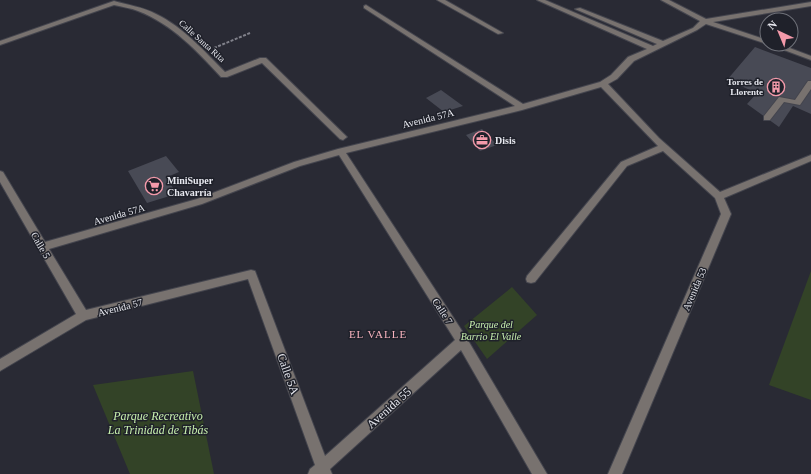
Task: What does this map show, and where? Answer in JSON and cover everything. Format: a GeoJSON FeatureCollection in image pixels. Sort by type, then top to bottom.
{"type":"FeatureCollection","features":[{"type":"Feature","properties":{"kind":"street"},"geometry":{"type":"LineString","coordinates":[[440,0],[500,33]]}},
{"type":"Feature","properties":{"kind":"street"},"geometry":{"type":"LineString","coordinates":[[540,0],[654,49]]}},
{"type":"Feature","properties":{"kind":"street"},"geometry":{"type":"LineString","coordinates":[[556,0],[664,44]]}},
{"type":"Feature","properties":{"kind":"street"},"geometry":{"type":"LineString","coordinates":[[664,0],[705,21],[759,39]]}},
{"type":"Feature","properties":{"kind":"street"},"geometry":{"type":"LineString","coordinates":[[0,43],[112,2]]}},
{"type":"Feature","properties":{"kind":"street","name":"Calle Santa Rita"},"geometry":{"type":"LineString","coordinates":[[112,2],[141,10],[162,20],[183,34],[224,75],[263,60],[343,137]]}},
{"type":"Feature","properties":{"kind":"street","name":"Avenida 57A"},"geometry":{"type":"LineString","coordinates":[[42,247],[199,202],[297,164],[341,151],[522,107],[603,84],[614,76],[631,59],[695,29],[705,21],[811,4]]}},
{"type":"Feature","properties":{"kind":"street"},"geometry":{"type":"LineString","coordinates":[[366,7],[522,107]]}},
{"type":"Feature","properties":{"kind":"street"},"geometry":{"type":"LineString","coordinates":[[794,52],[811,58]]}},
{"type":"Feature","properties":{"kind":"street"},"geometry":{"type":"LineString","coordinates":[[767,118],[782,99],[796,103],[811,82]]}},
{"type":"Feature","properties":{"kind":"street"},"geometry":{"type":"LineString","coordinates":[[603,84],[664,147],[719,196],[811,158]]}},
{"type":"Feature","properties":{"kind":"street"},"geometry":{"type":"LineString","coordinates":[[531,279],[624,164],[664,147]]}},
{"type":"Feature","properties":{"kind":"street","name":"Calle 7"},"geometry":{"type":"LineString","coordinates":[[341,151],[462,341],[540,474]]}},
{"type":"Feature","properties":{"kind":"street","name":"Calle 5"},"geometry":{"type":"LineString","coordinates":[[0,174],[83,316]]}},
{"type":"Feature","properties":{"kind":"street","name":"Avenida 53"},"geometry":{"type":"LineString","coordinates":[[615,474],[726,214],[719,196]]}},
{"type":"Feature","properties":{"kind":"street","name":"Avenida 57"},"geometry":{"type":"LineString","coordinates":[[0,365],[83,316],[251,274]]}},
{"type":"Feature","properties":{"kind":"street","name":"Calle 5A"},"geometry":{"type":"LineString","coordinates":[[251,274],[321,472]]}},
{"type":"Feature","properties":{"kind":"street","name":"Avenida 55"},"geometry":{"type":"LineString","coordinates":[[321,472],[462,341]]}},
{"type":"Feature","properties":{"kind":"path"},"geometry":{"type":"LineString","coordinates":[[202,53],[250,33]]}},
{"type":"Feature","properties":{"kind":"green space"},"geometry":{"type":"Polygon","coordinates":[[[811,271],[811,400],[769,385],[811,271]]]}},
{"type":"Feature","properties":{"kind":"green space","name":"Parque del Barrio El Valle"},"geometry":{"type":"Polygon","coordinates":[[[512,287],[537,315],[487,359],[464,326],[512,287]]]}},
{"type":"Feature","properties":{"kind":"green space","name":"Parque Recreativo La Trinidad de Tibás"},"geometry":{"type":"Polygon","coordinates":[[[193,371],[214,474],[130,474],[93,385],[193,371]]]}},
{"type":"Feature","properties":{"kind":"building","name":"Torres de Llorente"},"geometry":{"type":"Polygon","coordinates":[[[755,47],[759,48],[759,52],[768,52],[811,68],[811,114],[793,106],[779,127],[747,104],[757,93],[727,80],[755,47]]]}},
{"type":"Feature","properties":{"kind":"building"},"geometry":{"type":"Polygon","coordinates":[[[441,90],[463,106],[444,112],[426,98],[441,90]]]}},
{"type":"Feature","properties":{"kind":"building","name":"Disis"},"geometry":{"type":"Polygon","coordinates":[[[482,129],[497,145],[480,151],[466,135],[482,129]]]}},
{"type":"Feature","properties":{"kind":"building","name":"MiniSuper Chavarría"},"geometry":{"type":"Polygon","coordinates":[[[166,156],[179,172],[167,177],[176,194],[147,203],[128,171],[166,156]]]}},
{"type":"Feature","properties":{"kind":"place","name":"Torres de Llorente"},"geometry":{"type":"Point","coordinates":[776,87]}},
{"type":"Feature","properties":{"kind":"place","name":"Disis"},"geometry":{"type":"Point","coordinates":[482,140]}},
{"type":"Feature","properties":{"kind":"place","name":"MiniSuper Chavarría"},"geometry":{"type":"Point","coordinates":[154,186]}},
{"type":"Feature","properties":{"kind":"district","name":"EL VALLE"},"geometry":{"type":"Point","coordinates":[378,334]}}]}
